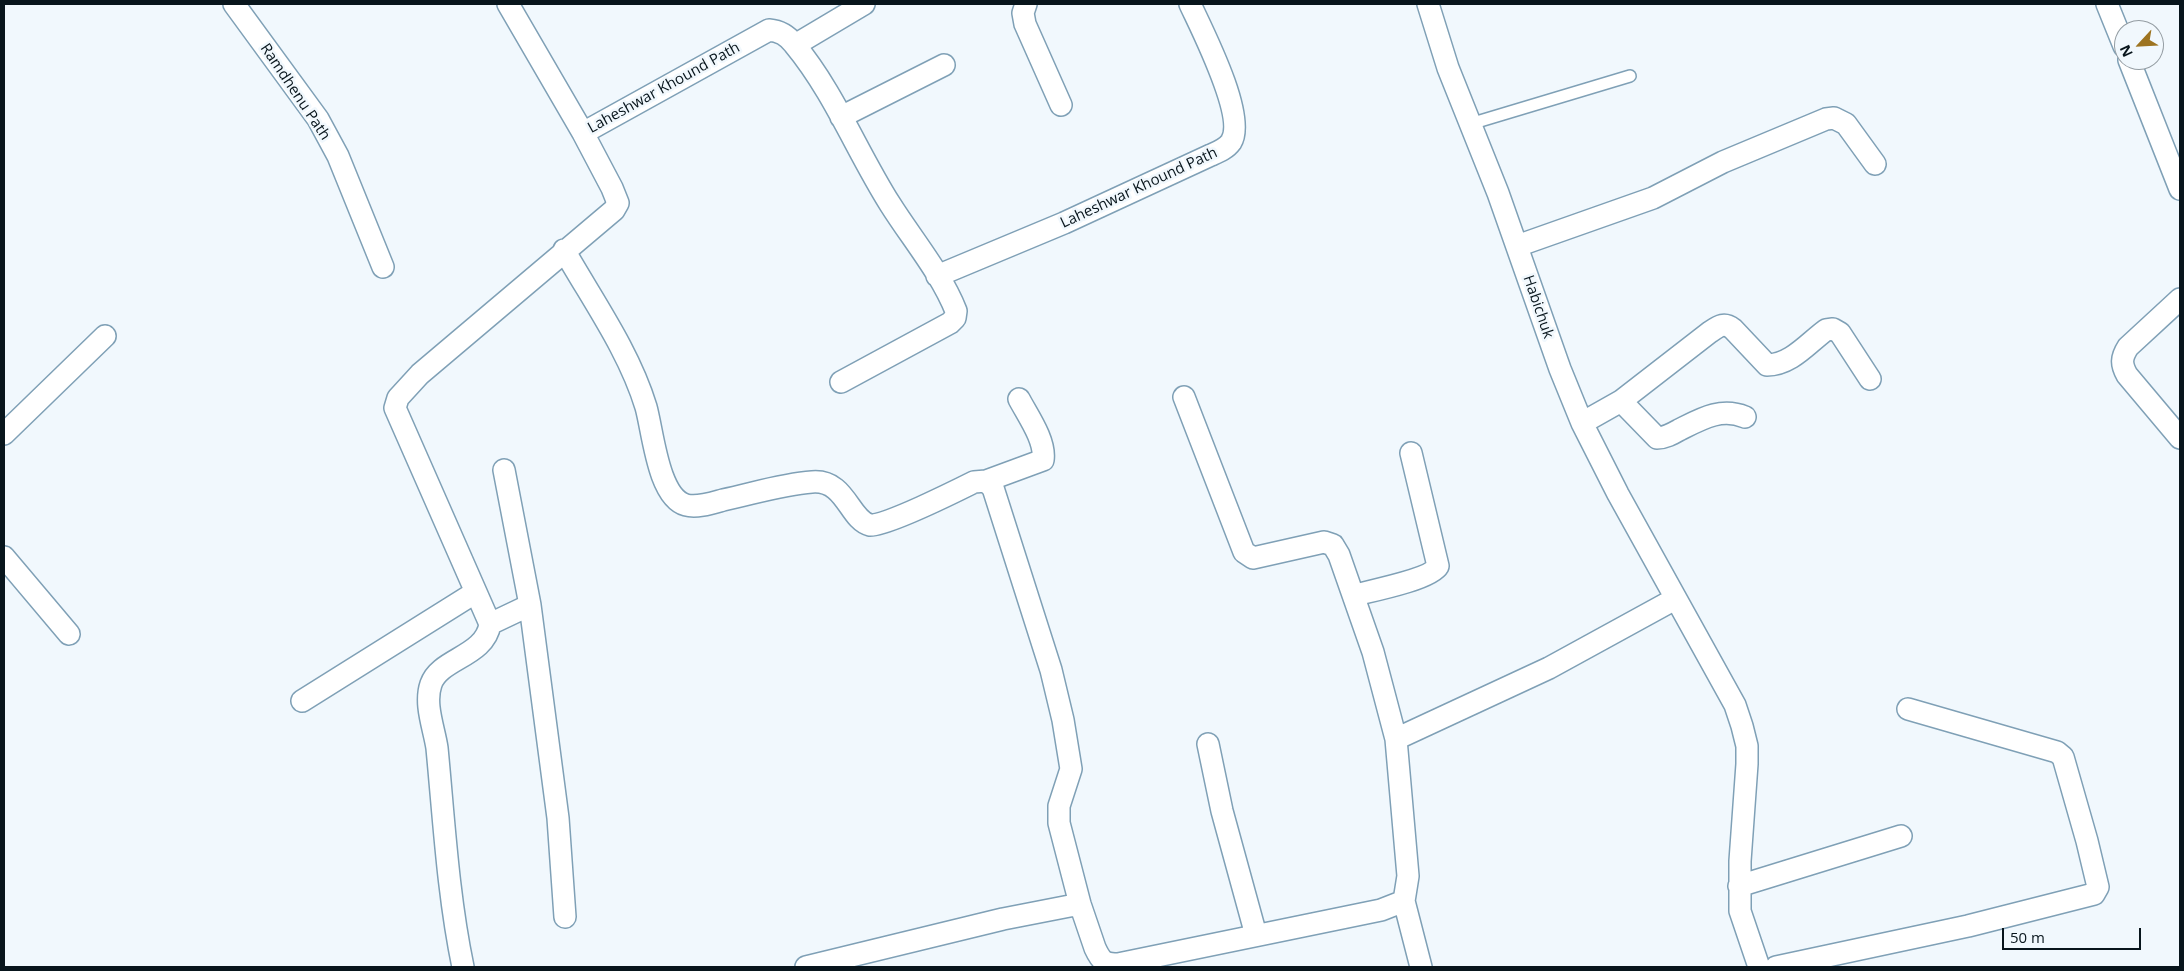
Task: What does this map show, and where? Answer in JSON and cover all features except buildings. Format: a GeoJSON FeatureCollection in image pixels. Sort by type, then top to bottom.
{"type":"FeatureCollection","features":[{"type":"Feature","properties":{"kind":"street","name":"Ramdhenu Path"},"geometry":{"type":"LineString","coordinates":[[234,4],[318,119],[338,156],[383,267]]}},
{"type":"Feature","properties":{"kind":"street","name":"Laheshwar Khound Path"},"geometry":{"type":"LineString","coordinates":[[508,4],[584,133],[769,30],[779,31],[795,45],[812,69],[890,204],[953,302],[956,311],[955,318],[950,323],[841,382]]}},
{"type":"Feature","properties":{"kind":"street"},"geometry":{"type":"LineString","coordinates":[[795,45],[864,4]]}},
{"type":"Feature","properties":{"kind":"street"},"geometry":{"type":"LineString","coordinates":[[1026,4],[1023,13],[1025,24],[1061,105]]}},
{"type":"Feature","properties":{"kind":"street","name":"Laheshwar Khound Path"},"geometry":{"type":"LineString","coordinates":[[937,276],[1064,223],[1211,155],[1223,149],[1231,142],[1235,128],[1224,83],[1214,55],[1190,4]]}},
{"type":"Feature","properties":{"kind":"street","name":"Habichuk"},"geometry":{"type":"LineString","coordinates":[[1428,4],[1448,68],[1517,246],[1560,370],[1582,423],[1675,599],[1734,705],[1742,726],[1747,764],[1739,886],[1740,911],[1759,967]]}},
{"type":"Feature","properties":{"kind":"street"},"geometry":{"type":"LineString","coordinates":[[2107,4],[2114,21]]}},
{"type":"Feature","properties":{"kind":"street"},"geometry":{"type":"LineString","coordinates":[[841,117],[944,65]]}},
{"type":"Feature","properties":{"kind":"street"},"geometry":{"type":"LineString","coordinates":[[2134,70],[2180,189]]}},
{"type":"Feature","properties":{"kind":"street"},"geometry":{"type":"LineString","coordinates":[[1517,246],[1653,198],[1723,162],[1826,119],[1834,118],[1846,124],[1876,164]]}},
{"type":"Feature","properties":{"kind":"street"},"geometry":{"type":"LineString","coordinates":[[463,967],[456,929],[429,695],[432,682],[439,673],[482,643],[488,634],[490,624],[460,552],[400,423],[395,408],[402,392],[420,374],[564,250],[614,210],[618,203],[584,133]]}},
{"type":"Feature","properties":{"kind":"street"},"geometry":{"type":"LineString","coordinates":[[564,250],[628,362],[646,406],[664,482],[673,497],[687,505],[703,505],[798,484],[820,482],[840,493],[862,521],[870,525],[877,525],[974,482],[986,481],[1043,460],[1044,453],[1041,443],[1019,399]]}},
{"type":"Feature","properties":{"kind":"street"},"geometry":{"type":"LineString","coordinates":[[2177,310],[2128,347],[2122,356],[2122,365],[2127,375],[2180,438]]}},
{"type":"Feature","properties":{"kind":"street"},"geometry":{"type":"LineString","coordinates":[[1582,423],[1621,401],[1722,324],[1728,324],[1734,329],[1768,365],[1781,363],[1789,359],[1826,330],[1833,329],[1840,333],[1870,379]]}},
{"type":"Feature","properties":{"kind":"street"},"geometry":{"type":"LineString","coordinates":[[4,434],[105,336]]}},
{"type":"Feature","properties":{"kind":"street"},"geometry":{"type":"LineString","coordinates":[[1184,397],[1244,552],[1253,558],[1324,542],[1333,545],[1339,555],[1374,652],[1396,739],[1408,876],[1404,901],[1421,967]]}},
{"type":"Feature","properties":{"kind":"street"},"geometry":{"type":"LineString","coordinates":[[1621,401],[1657,438],[1667,436],[1718,413],[1736,413],[1746,417]]}},
{"type":"Feature","properties":{"kind":"street"},"geometry":{"type":"LineString","coordinates":[[1355,596],[1423,576],[1436,570],[1438,566],[1411,453]]}},
{"type":"Feature","properties":{"kind":"street"},"geometry":{"type":"LineString","coordinates":[[504,470],[530,605],[558,818],[565,917]]}},
{"type":"Feature","properties":{"kind":"street"},"geometry":{"type":"LineString","coordinates":[[986,481],[993,488],[1003,515],[1051,670],[1063,720],[1071,769],[1059,806],[1059,823],[1080,904],[1101,960],[1107,966],[1118,964],[1381,910],[1404,901]]}},
{"type":"Feature","properties":{"kind":"street"},"geometry":{"type":"LineString","coordinates":[[4,557],[69,634]]}},
{"type":"Feature","properties":{"kind":"street"},"geometry":{"type":"LineString","coordinates":[[302,701],[476,592]]}},
{"type":"Feature","properties":{"kind":"street"},"geometry":{"type":"LineString","coordinates":[[1396,739],[1549,668],[1675,599]]}},
{"type":"Feature","properties":{"kind":"street"},"geometry":{"type":"LineString","coordinates":[[490,624],[530,605]]}},
{"type":"Feature","properties":{"kind":"street"},"geometry":{"type":"LineString","coordinates":[[1776,967],[1968,926],[2094,894],[2098,886],[2094,868],[2069,772],[2063,757],[2057,752],[1908,709]]}},
{"type":"Feature","properties":{"kind":"street"},"geometry":{"type":"LineString","coordinates":[[1208,744],[1222,811],[1256,936]]}},
{"type":"Feature","properties":{"kind":"street"},"geometry":{"type":"LineString","coordinates":[[1739,886],[1901,836]]}},
{"type":"Feature","properties":{"kind":"street"},"geometry":{"type":"LineString","coordinates":[[806,967],[1003,919],[1080,904]]}},
{"type":"Feature","properties":{"kind":"lane"},"geometry":{"type":"LineString","coordinates":[[1470,124],[1630,76]]}}]}
